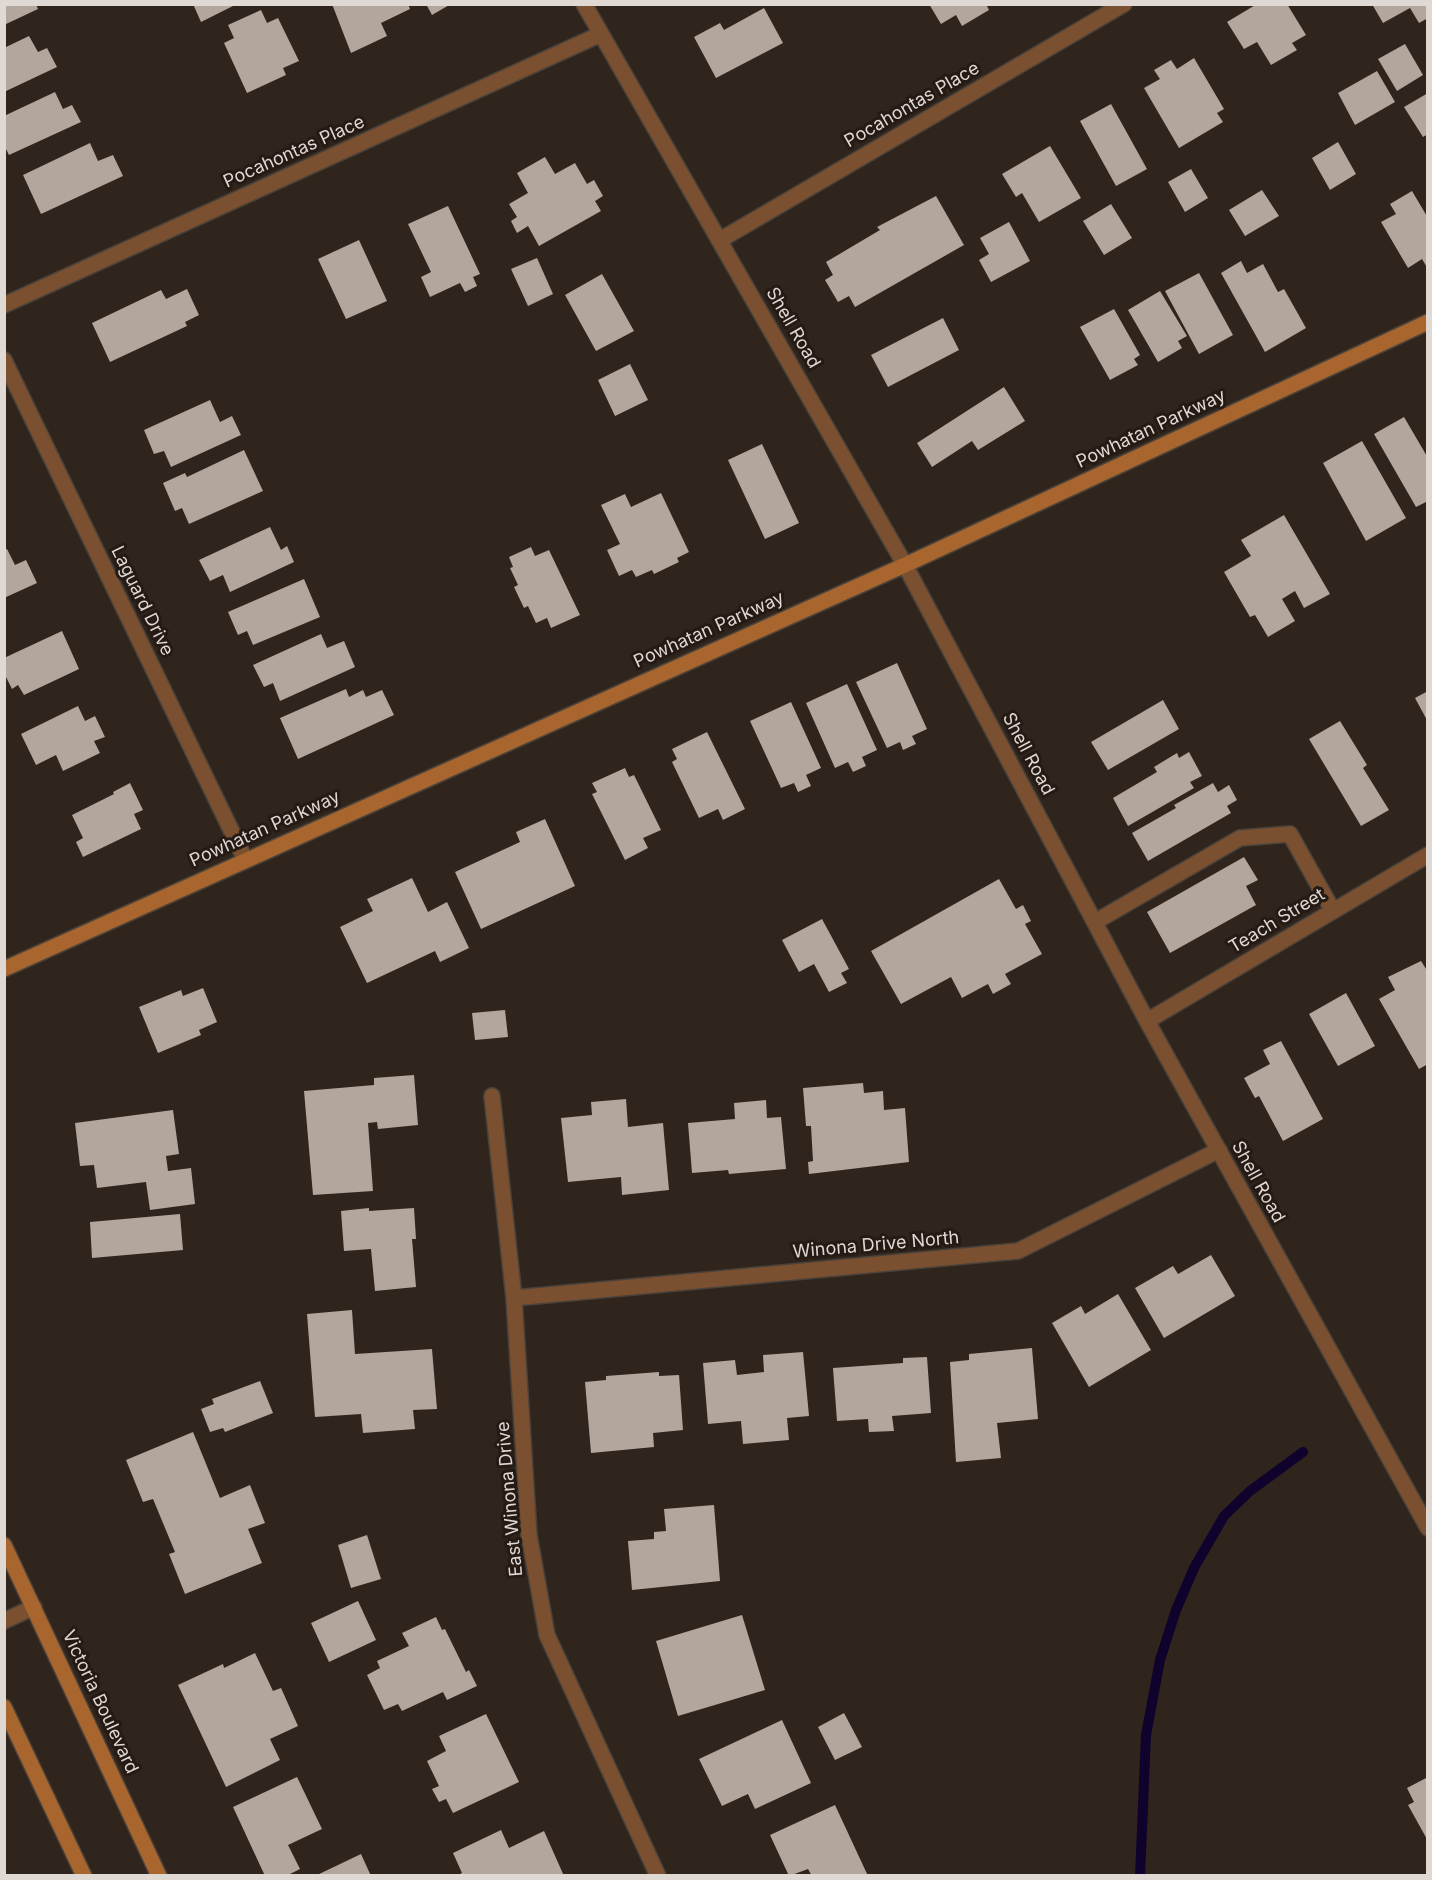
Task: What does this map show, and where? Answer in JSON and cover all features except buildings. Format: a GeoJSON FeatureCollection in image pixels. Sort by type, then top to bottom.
{"type":"FeatureCollection","features":[{"type":"Feature","properties":{"kind":"main road","name":"Powhatan Parkway"},"geometry":{"type":"LineString","coordinates":[[4,969],[905,565],[1428,322]]}},
{"type":"Feature","properties":{"kind":"main road","name":"Victoria Boulevard"},"geometry":{"type":"LineString","coordinates":[[4,1545],[159,1875]]}},
{"type":"Feature","properties":{"kind":"main road"},"geometry":{"type":"LineString","coordinates":[[4,1707],[84,1875]]}},
{"type":"Feature","properties":{"kind":"street","name":"Shell Road"},"geometry":{"type":"LineString","coordinates":[[584,4],[905,565],[1147,1021],[1428,1528]]}},
{"type":"Feature","properties":{"kind":"street","name":"Pocahontas Place"},"geometry":{"type":"LineString","coordinates":[[720,240],[1124,4]]}},
{"type":"Feature","properties":{"kind":"street","name":"Pocahontas Place"},"geometry":{"type":"LineString","coordinates":[[4,305],[601,34]]}},
{"type":"Feature","properties":{"kind":"street","name":"Laguard Drive"},"geometry":{"type":"LineString","coordinates":[[4,360],[245,859]]}},
{"type":"Feature","properties":{"kind":"street"},"geometry":{"type":"LineString","coordinates":[[1095,922],[1240,838],[1290,834],[1333,911]]}},
{"type":"Feature","properties":{"kind":"street","name":"Teach Street"},"geometry":{"type":"LineString","coordinates":[[1147,1021],[1428,855]]}},
{"type":"Feature","properties":{"kind":"street","name":"East Winona Drive"},"geometry":{"type":"LineString","coordinates":[[492,1096],[514,1298],[529,1535],[547,1635],[658,1875]]}},
{"type":"Feature","properties":{"kind":"street","name":"Winona Drive North"},"geometry":{"type":"LineString","coordinates":[[514,1298],[1018,1251],[1219,1150]]}},
{"type":"Feature","properties":{"kind":"street"},"geometry":{"type":"LineString","coordinates":[[4,1621],[34,1607]]}},
{"type":"Feature","properties":{"kind":"waterway"},"geometry":{"type":"LineString","coordinates":[[1140,1876],[1146,1735],[1160,1660],[1176,1610],[1194,1568],[1224,1516],[1250,1491],[1303,1452]]}}]}
